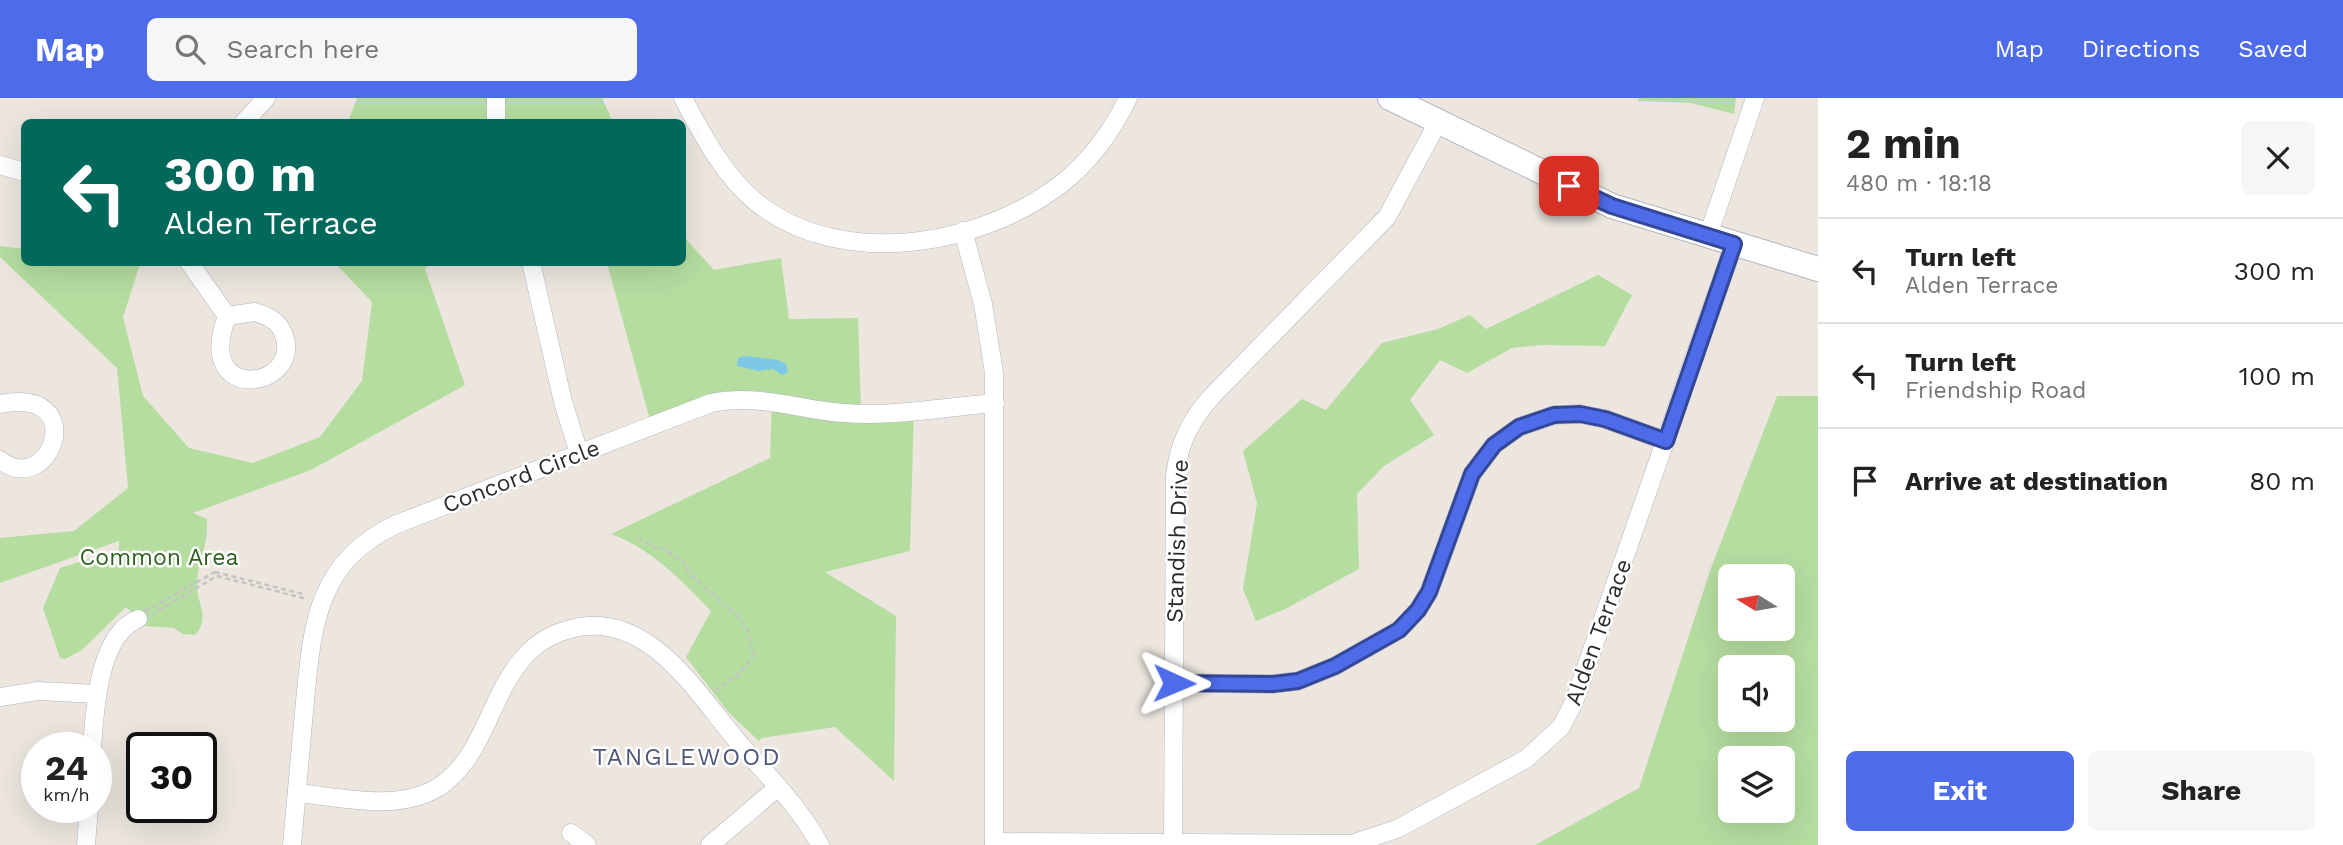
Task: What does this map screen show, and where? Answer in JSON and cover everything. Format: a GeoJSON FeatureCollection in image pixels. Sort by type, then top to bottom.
{"type":"FeatureCollection","features":[{"type":"Feature","properties":{"kind":"street"},"geometry":{"type":"LineString","coordinates":[[247,119],[266,98]]}},
{"type":"Feature","properties":{"kind":"street"},"geometry":{"type":"LineString","coordinates":[[496,98],[496,119]]}},
{"type":"Feature","properties":{"kind":"street"},"geometry":{"type":"LineString","coordinates":[[683,98],[733,178],[758,204],[780,219],[821,234],[876,243],[918,241],[963,230],[1006,215],[1060,185],[1104,140],[1128,98]]}},
{"type":"Feature","properties":{"kind":"street"},"geometry":{"type":"LineString","coordinates":[[1390,98],[1612,206],[1818,269]]}},
{"type":"Feature","properties":{"kind":"street"},"geometry":{"type":"LineString","coordinates":[[1708,236],[1755,98]]}},
{"type":"Feature","properties":{"kind":"street","name":"Standish Drive"},"geometry":{"type":"LineString","coordinates":[[1173,845],[1175,476],[1181,441],[1196,414],[1212,396],[1387,217],[1438,122]]}},
{"type":"Feature","properties":{"kind":"street"},"geometry":{"type":"LineString","coordinates":[[0,165],[21,171]]}},
{"type":"Feature","properties":{"kind":"street"},"geometry":{"type":"LineString","coordinates":[[963,230],[991,343],[995,402],[994,844]]}},
{"type":"Feature","properties":{"kind":"street","name":"Alden Terrace"},"geometry":{"type":"LineString","coordinates":[[994,844],[1342,844],[1366,841],[1396,829],[1538,750],[1560,726],[1574,702],[1734,244]]}},
{"type":"Feature","properties":{"kind":"street"},"geometry":{"type":"LineString","coordinates":[[192,266],[227,316]]}},
{"type":"Feature","properties":{"kind":"street"},"geometry":{"type":"LineString","coordinates":[[532,266],[563,402],[579,453]]}},
{"type":"Feature","properties":{"kind":"street","name":"Concord Circle"},"geometry":{"type":"LineString","coordinates":[[292,845],[312,630],[320,601],[347,559],[371,538],[397,523],[711,403],[730,399],[763,400],[859,414],[995,402]]}},
{"type":"Feature","properties":{"kind":"street"},"geometry":{"type":"LineString","coordinates":[[0,404],[18,401],[37,404],[52,419],[55,436],[50,453],[35,466],[11,466],[0,460]]}},
{"type":"Feature","properties":{"kind":"street"},"geometry":{"type":"LineString","coordinates":[[1174,683],[1273,684],[1298,681],[1335,666],[1399,630],[1418,610],[1429,592],[1472,474],[1494,445],[1519,427],[1554,415],[1580,414],[1605,419],[1666,441]]}},
{"type":"Feature","properties":{"kind":"street"},"geometry":{"type":"LineString","coordinates":[[93,732],[97,694],[112,644],[128,623],[138,619]]}},
{"type":"Feature","properties":{"kind":"street"},"geometry":{"type":"LineString","coordinates":[[296,793],[392,801],[417,796],[437,788],[464,764],[512,673],[524,656],[546,639],[571,629],[600,626],[639,637],[659,651],[810,827],[820,845]]}},
{"type":"Feature","properties":{"kind":"street"},"geometry":{"type":"LineString","coordinates":[[0,697],[38,691],[97,694]]}},
{"type":"Feature","properties":{"kind":"street"},"geometry":{"type":"LineString","coordinates":[[710,845],[777,788]]}},
{"type":"Feature","properties":{"kind":"street"},"geometry":{"type":"LineString","coordinates":[[86,845],[88,823]]}},
{"type":"Feature","properties":{"kind":"street"},"geometry":{"type":"LineString","coordinates":[[571,832],[587,845]]}},
{"type":"Feature","properties":{"kind":"path"},"geometry":{"type":"LineString","coordinates":[[638,538],[656,548],[662,547],[684,563],[690,574],[736,615],[752,640],[754,650],[748,665],[723,683],[705,704]]}},
{"type":"Feature","properties":{"kind":"path"},"geometry":{"type":"LineString","coordinates":[[215,572],[303,594],[303,597],[217,576],[139,622],[138,619],[137,617],[215,572]]}},
{"type":"Feature","properties":{"kind":"green space"},"geometry":{"type":"Polygon","coordinates":[[[357,98],[602,98],[612,119],[349,119],[357,98]]]}},
{"type":"Feature","properties":{"kind":"green space"},"geometry":{"type":"Polygon","coordinates":[[[1639,98],[1736,98],[1734,114],[1691,103],[1638,101],[1639,98]]]}},
{"type":"Feature","properties":{"kind":"green space"},"geometry":{"type":"Polygon","coordinates":[[[686,239],[714,270],[781,258],[789,319],[858,318],[861,411],[914,408],[910,551],[825,572],[896,616],[894,781],[835,727],[762,738],[759,741],[728,712],[686,657],[711,611],[653,557],[611,534],[770,458],[772,397],[650,420],[608,266],[686,266],[686,239]]]}},
{"type":"Feature","properties":{"kind":"green space","name":"Common Area"},"geometry":{"type":"Polygon","coordinates":[[[0,246],[21,249],[21,266],[139,266],[123,317],[143,396],[189,448],[253,463],[320,437],[362,381],[372,302],[338,266],[428,266],[425,269],[465,385],[311,470],[193,513],[207,519],[197,585],[203,617],[200,629],[195,635],[183,634],[173,628],[145,626],[126,607],[82,650],[65,659],[60,658],[43,608],[60,568],[92,558],[118,565],[119,541],[0,583],[0,538],[74,531],[128,488],[117,368],[0,257],[0,246]]]}},
{"type":"Feature","properties":{"kind":"green space"},"geometry":{"type":"Polygon","coordinates":[[[1598,275],[1632,295],[1605,346],[1542,345],[1512,348],[1467,373],[1440,360],[1410,400],[1434,435],[1384,466],[1357,494],[1359,569],[1285,609],[1256,621],[1243,589],[1257,503],[1243,451],[1302,399],[1326,410],[1382,343],[1438,329],[1470,315],[1486,329],[1598,275]]]}},
{"type":"Feature","properties":{"kind":"green space"},"geometry":{"type":"Polygon","coordinates":[[[1777,396],[1818,396],[1818,845],[1535,845],[1639,788],[1711,568],[1777,396]]]}},
{"type":"Feature","properties":{"kind":"water"},"geometry":{"type":"Polygon","coordinates":[[[746,356],[778,360],[786,364],[788,372],[782,375],[773,369],[758,371],[737,366],[738,358],[746,356]]]}},
{"type":"Feature","properties":{"kind":"district","name":"TANGLEWOOD"},"geometry":{"type":"Point","coordinates":[687,757]}},
{"type":"Feature","properties":{"kind":"route"},"geometry":{"type":"LineString","coordinates":[[1174,683],[1273,684],[1298,681],[1335,666],[1399,630],[1418,610],[1429,592],[1472,474],[1494,445],[1519,427],[1554,415],[1580,414],[1605,419],[1666,441],[1734,244],[1612,206],[1569,186]]}}]}
